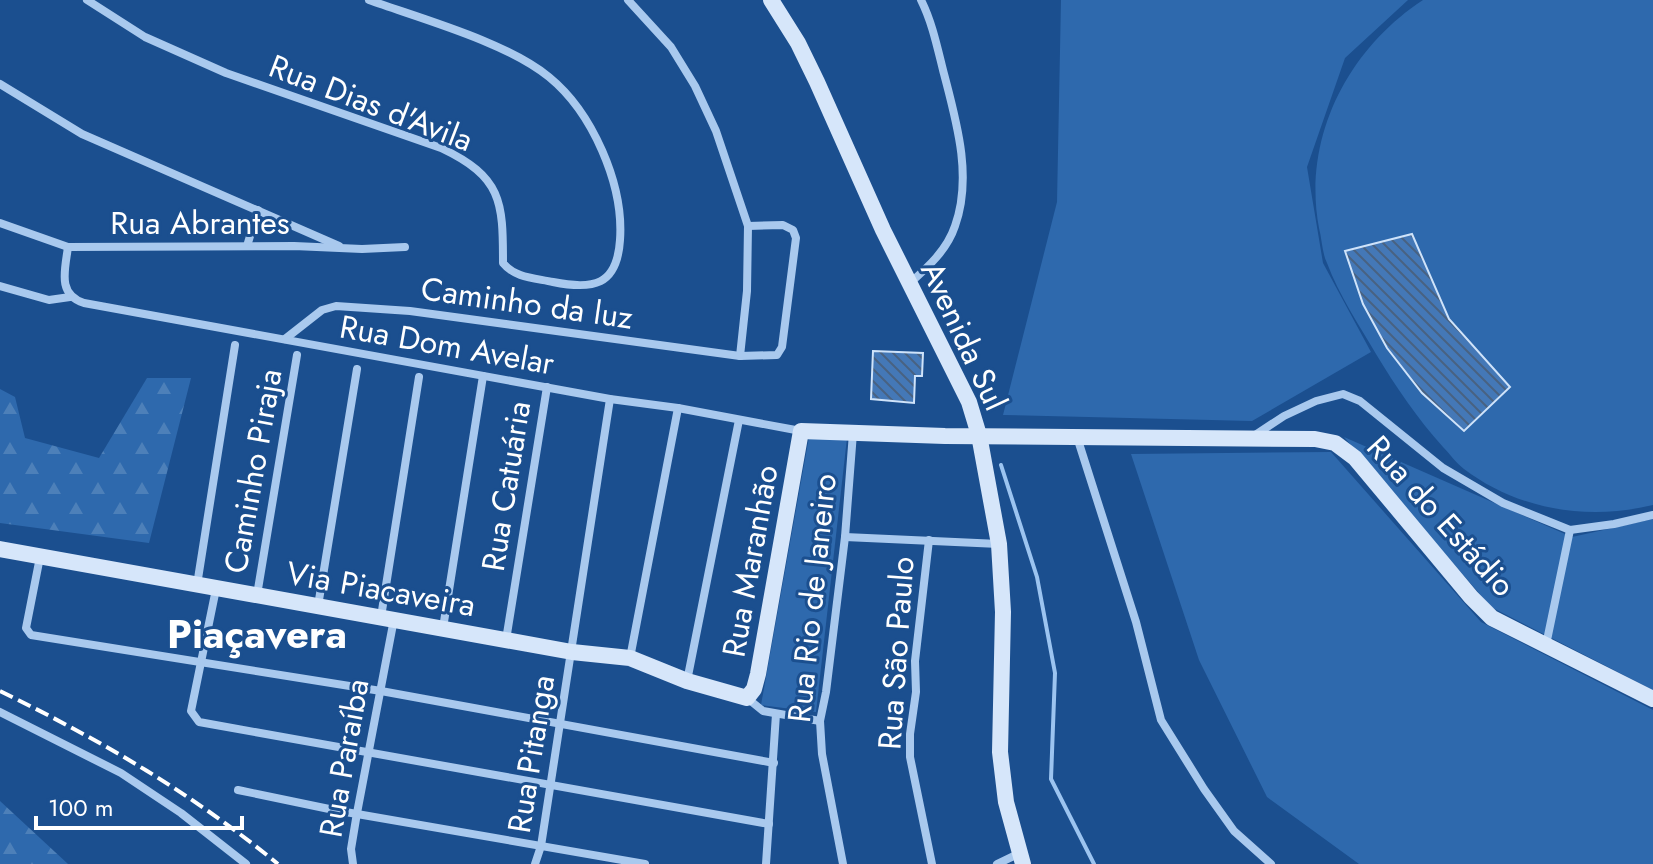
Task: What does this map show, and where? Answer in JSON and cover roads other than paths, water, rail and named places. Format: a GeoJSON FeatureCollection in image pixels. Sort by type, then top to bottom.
{"type":"FeatureCollection","features":[{"type":"Feature","properties":{"kind":"street","name":"Rua Dias d'Avila"},"geometry":{"type":"LineString","coordinates":[[87,0],[145,37],[226,73],[441,148],[467,160],[497,194],[503,214],[504,266],[519,275],[576,286],[600,282],[610,276],[619,258],[621,233],[616,189],[604,152],[578,110],[550,78],[518,56],[369,0]]}},
{"type":"Feature","properties":{"kind":"street"},"geometry":{"type":"LineString","coordinates":[[628,0],[671,47],[695,86],[716,131],[748,226],[747,291],[740,356]]}},
{"type":"Feature","properties":{"kind":"street","name":"Avenida Sul"},"geometry":{"type":"LineString","coordinates":[[771,0],[804,56],[848,156],[969,402],[979,435],[999,544],[1003,612],[1000,752],[1006,802],[1021,859]]}},
{"type":"Feature","properties":{"kind":"street"},"geometry":{"type":"LineString","coordinates":[[910,283],[937,258],[947,243],[955,229],[962,194],[962,160],[955,116],[933,30],[921,0]]}},
{"type":"Feature","properties":{"kind":"street"},"geometry":{"type":"LineString","coordinates":[[0,84],[82,134],[343,248]]}},
{"type":"Feature","properties":{"kind":"street"},"geometry":{"type":"LineString","coordinates":[[247,246],[258,210]]}},
{"type":"Feature","properties":{"kind":"street","name":"Rua Abrantes"},"geometry":{"type":"LineString","coordinates":[[0,223],[68,247],[405,247]]}},
{"type":"Feature","properties":{"kind":"street","name":"Caminho da luz"},"geometry":{"type":"LineString","coordinates":[[285,339],[322,310],[336,306],[410,311],[740,356],[772,357],[782,347],[796,238],[793,230],[783,225],[748,226]]}},
{"type":"Feature","properties":{"kind":"street"},"geometry":{"type":"LineString","coordinates":[[0,286],[49,300],[70,297],[64,283],[68,247]]}},
{"type":"Feature","properties":{"kind":"street","name":"Rua Dom Avelar"},"geometry":{"type":"LineString","coordinates":[[70,297],[84,303],[801,431]]}},
{"type":"Feature","properties":{"kind":"street"},"geometry":{"type":"LineString","coordinates":[[197,585],[235,345]]}},
{"type":"Feature","properties":{"kind":"street","name":"Caminho Piraja"},"geometry":{"type":"LineString","coordinates":[[256,596],[297,355]]}},
{"type":"Feature","properties":{"kind":"street"},"geometry":{"type":"LineString","coordinates":[[318,607],[357,369]]}},
{"type":"Feature","properties":{"kind":"street"},"geometry":{"type":"LineString","coordinates":[[443,628],[483,376]]}},
{"type":"Feature","properties":{"kind":"street","name":"Rua Paraíba"},"geometry":{"type":"LineString","coordinates":[[352,861],[357,813],[381,691],[387,618],[419,377]]}},
{"type":"Feature","properties":{"kind":"street","name":"Rua Catuária"},"geometry":{"type":"LineString","coordinates":[[506,640],[547,387]]}},
{"type":"Feature","properties":{"kind":"street"},"geometry":{"type":"LineString","coordinates":[[1250,438],[1306,406],[1343,394],[1360,401],[1443,468],[1503,503],[1570,530],[1653,515]]}},
{"type":"Feature","properties":{"kind":"street","name":"Rua Pitanga"},"geometry":{"type":"LineString","coordinates":[[535,864],[541,846],[610,399]]}},
{"type":"Feature","properties":{"kind":"street"},"geometry":{"type":"LineString","coordinates":[[630,658],[678,408]]}},
{"type":"Feature","properties":{"kind":"street"},"geometry":{"type":"LineString","coordinates":[[687,681],[739,420]]}},
{"type":"Feature","properties":{"kind":"street","name":"Rua do Estádio"},"geometry":{"type":"LineString","coordinates":[[801,431],[1315,439],[1335,443],[1355,458],[1481,608],[1510,629],[1653,699]]}},
{"type":"Feature","properties":{"kind":"street","name":"Rua Maranhão"},"geometry":{"type":"LineString","coordinates":[[747,698],[754,689],[758,674],[801,431]]}},
{"type":"Feature","properties":{"kind":"street","name":"Rua Rio de Janeiro"},"geometry":{"type":"LineString","coordinates":[[843,864],[822,754],[820,721],[845,537],[854,432]]}},
{"type":"Feature","properties":{"kind":"street"},"geometry":{"type":"LineString","coordinates":[[1077,437],[1136,622],[1161,720],[1234,831],[1271,864]]}},
{"type":"Feature","properties":{"kind":"street"},"geometry":{"type":"LineString","coordinates":[[1546,646],[1570,530]]}},
{"type":"Feature","properties":{"kind":"street"},"geometry":{"type":"LineString","coordinates":[[845,537],[999,544]]}},
{"type":"Feature","properties":{"kind":"street","name":"Rua São Paulo"},"geometry":{"type":"LineString","coordinates":[[929,540],[915,661],[916,692],[910,757],[932,864]]}},
{"type":"Feature","properties":{"kind":"street","name":"Via Piacaveira"},"geometry":{"type":"LineString","coordinates":[[0,549],[572,652],[630,658],[687,681],[747,698]]}},
{"type":"Feature","properties":{"kind":"street"},"geometry":{"type":"LineString","coordinates":[[40,556],[26,628],[31,635],[381,691],[774,763]]}},
{"type":"Feature","properties":{"kind":"street"},"geometry":{"type":"LineString","coordinates":[[216,589],[191,711],[199,722],[769,824]]}},
{"type":"Feature","properties":{"kind":"street"},"geometry":{"type":"LineString","coordinates":[[747,698],[758,709],[820,721]]}},
{"type":"Feature","properties":{"kind":"street"},"geometry":{"type":"LineString","coordinates":[[0,712],[135,781],[246,864]]}},
{"type":"Feature","properties":{"kind":"street"},"geometry":{"type":"LineString","coordinates":[[766,864],[776,714]]}},
{"type":"Feature","properties":{"kind":"street"},"geometry":{"type":"LineString","coordinates":[[238,790],[645,864]]}},
{"type":"Feature","properties":{"kind":"street"},"geometry":{"type":"LineString","coordinates":[[997,864],[1021,859]]}},
{"type":"Feature","properties":{"kind":"waterway"},"geometry":{"type":"LineString","coordinates":[[1001,465],[1037,577],[1055,673],[1051,779],[1094,864]]}},
{"type":"Feature","properties":{"kind":"railway"},"geometry":{"type":"LineString","coordinates":[[0,691],[144,769],[212,814],[278,864]]}},
{"type":"Feature","properties":{"kind":"district","name":"Piaçavera"},"geometry":{"type":"Point","coordinates":[257,634]}}]}
